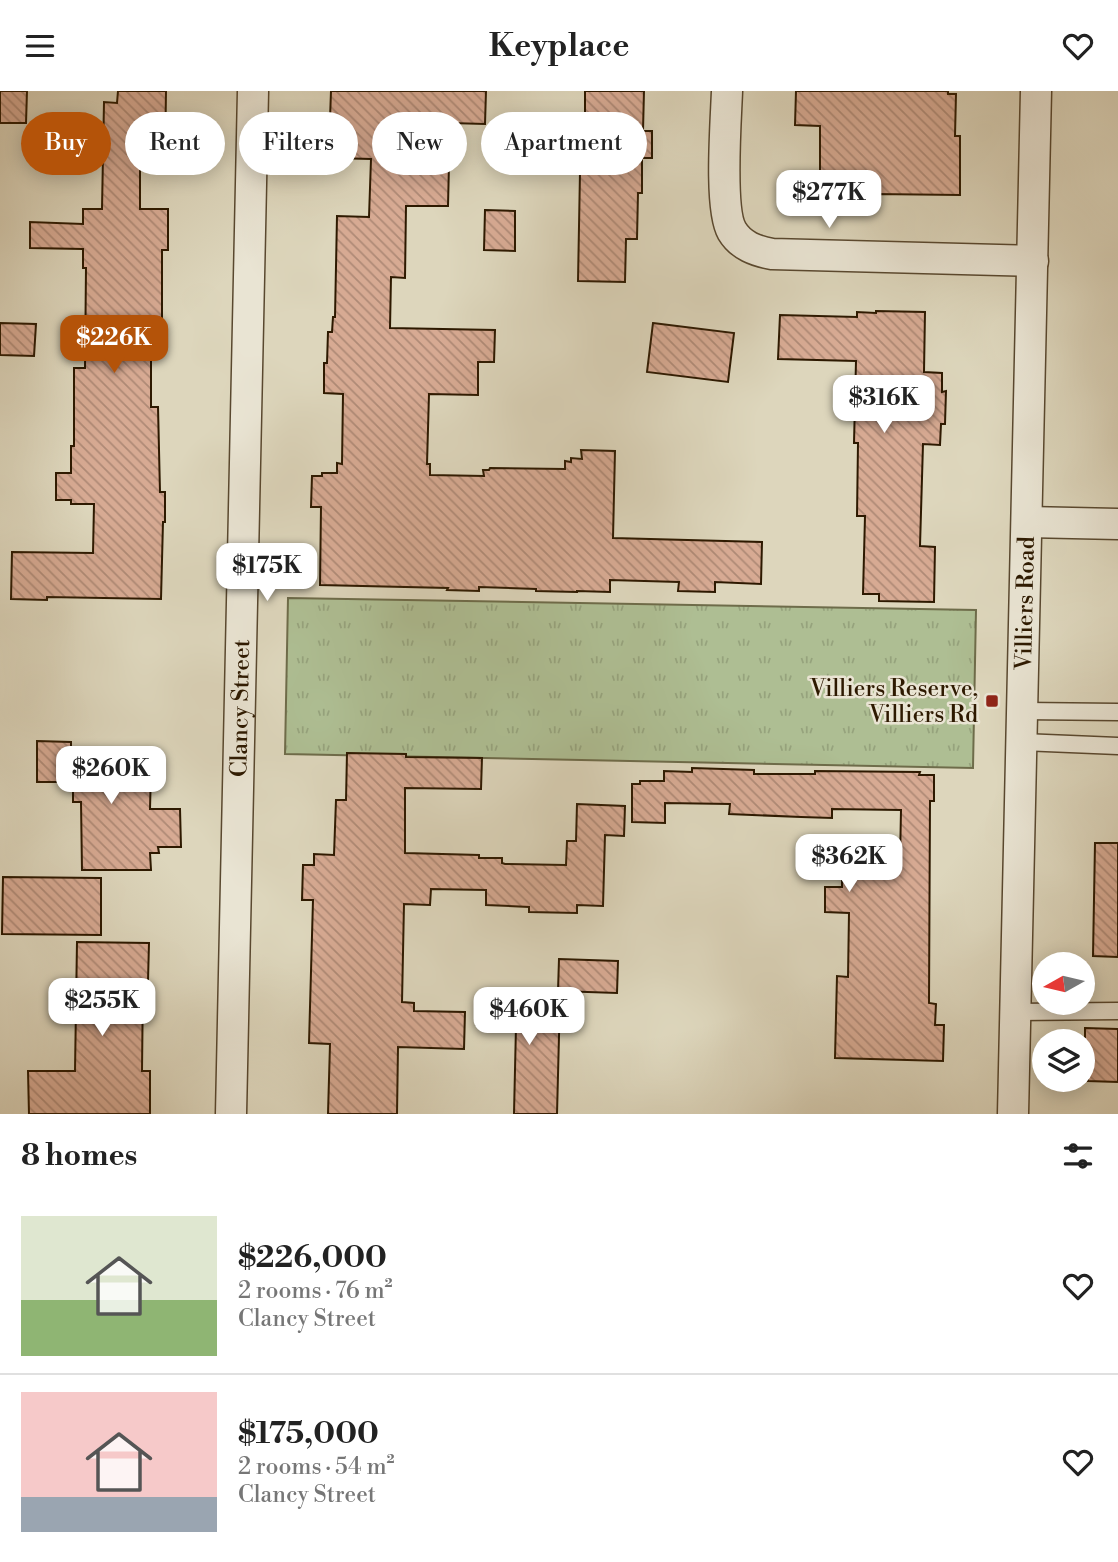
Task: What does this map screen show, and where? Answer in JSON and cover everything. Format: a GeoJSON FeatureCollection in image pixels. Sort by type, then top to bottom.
{"type":"FeatureCollection","features":[{"type":"Feature","properties":{"kind":"street","name":"Clancy Street"},"geometry":{"type":"LineString","coordinates":[[231,1114],[253,91]]}},
{"type":"Feature","properties":{"kind":"street"},"geometry":{"type":"LineString","coordinates":[[726,91],[726,213],[730,229],[742,243],[757,251],[772,254],[1033,261]]}},
{"type":"Feature","properties":{"kind":"street","name":"Villiers Road"},"geometry":{"type":"LineString","coordinates":[[1013,1114],[1036,91]]}},
{"type":"Feature","properties":{"kind":"street"},"geometry":{"type":"LineString","coordinates":[[1027,522],[1118,524]]}},
{"type":"Feature","properties":{"kind":"lane"},"geometry":{"type":"LineString","coordinates":[[1023,711],[1118,712]]}},
{"type":"Feature","properties":{"kind":"lane"},"geometry":{"type":"LineString","coordinates":[[1022,741],[1118,746]]}},
{"type":"Feature","properties":{"kind":"lane"},"geometry":{"type":"LineString","coordinates":[[1015,1012],[1118,1011]]}},
{"type":"Feature","properties":{"kind":"green space"},"geometry":{"type":"Polygon","coordinates":[[[288,598],[976,610],[973,768],[285,754],[288,598]]]}},
{"type":"Feature","properties":{"kind":"building"},"geometry":{"type":"Polygon","coordinates":[[[0,91],[27,91],[26,112],[21,112],[21,123],[0,123],[0,91]]]}},
{"type":"Feature","properties":{"kind":"building"},"geometry":{"type":"Polygon","coordinates":[[[118,91],[166,91],[166,112],[125,112],[125,175],[140,175],[140,209],[168,209],[168,250],[162,250],[162,352],[151,352],[151,407],[158,407],[160,492],[165,492],[161,599],[11,599],[12,552],[93,553],[94,504],[71,504],[71,500],[56,500],[56,473],[71,473],[71,446],[74,446],[74,368],[85,368],[86,268],[83,268],[83,249],[30,248],[30,222],[83,224],[83,209],[102,209],[103,175],[111,175],[111,112],[104,112],[104,102],[117,103],[118,91]]]}},
{"type":"Feature","properties":{"kind":"building"},"geometry":{"type":"Polygon","coordinates":[[[331,91],[486,91],[485,112],[481,112],[481,124],[467,123],[467,112],[372,112],[372,175],[449,175],[448,206],[406,206],[405,278],[391,277],[390,328],[495,330],[494,362],[478,362],[478,395],[429,394],[427,464],[430,464],[430,475],[484,476],[483,470],[490,468],[565,469],[565,461],[571,462],[571,458],[582,459],[581,450],[615,451],[613,538],[762,542],[761,584],[715,582],[715,592],[678,591],[679,582],[610,580],[610,592],[479,587],[479,591],[320,585],[321,507],[311,507],[312,476],[337,473],[337,463],[342,464],[343,394],[324,393],[328,332],[332,332],[335,317],[337,216],[369,217],[371,159],[358,159],[358,112],[330,112],[331,91]]]}},
{"type":"Feature","properties":{"kind":"building"},"geometry":{"type":"Polygon","coordinates":[[[585,91],[644,91],[643,112],[585,112],[585,91]]]}},
{"type":"Feature","properties":{"kind":"building"},"geometry":{"type":"Polygon","coordinates":[[[796,91],[948,91],[948,94],[956,94],[955,136],[960,136],[960,195],[874,194],[873,211],[820,210],[820,126],[795,125],[796,91]]]}},
{"type":"Feature","properties":{"kind":"building"},"geometry":{"type":"Polygon","coordinates":[[[647,131],[652,131],[652,158],[647,158],[647,131]]]}},
{"type":"Feature","properties":{"kind":"building"},"geometry":{"type":"Polygon","coordinates":[[[580,175],[642,175],[642,193],[638,193],[637,239],[626,239],[625,282],[578,281],[580,175]]]}},
{"type":"Feature","properties":{"kind":"building"},"geometry":{"type":"Polygon","coordinates":[[[485,210],[515,211],[515,251],[484,250],[485,210]]]}},
{"type":"Feature","properties":{"kind":"building"},"geometry":{"type":"Polygon","coordinates":[[[857,312],[925,312],[924,372],[942,373],[942,392],[946,391],[945,424],[941,424],[940,445],[923,444],[920,546],[935,547],[934,602],[879,601],[879,594],[863,594],[865,516],[857,516],[858,443],[854,443],[856,361],[778,359],[780,315],[857,317],[857,312]]]}},
{"type":"Feature","properties":{"kind":"building"},"geometry":{"type":"Polygon","coordinates":[[[0,323],[36,324],[34,356],[0,355],[0,323]]]}},
{"type":"Feature","properties":{"kind":"building"},"geometry":{"type":"Polygon","coordinates":[[[653,323],[734,333],[728,382],[647,372],[653,323]]]}},
{"type":"Feature","properties":{"kind":"building"},"geometry":{"type":"Polygon","coordinates":[[[37,741],[71,742],[71,751],[144,752],[144,770],[151,770],[150,809],[180,809],[181,847],[158,847],[159,853],[150,853],[151,870],[82,870],[81,802],[73,802],[73,782],[37,782],[37,741]]]}},
{"type":"Feature","properties":{"kind":"building"},"geometry":{"type":"Polygon","coordinates":[[[347,753],[482,758],[481,789],[405,788],[405,853],[479,855],[479,858],[502,858],[502,863],[505,864],[566,865],[567,841],[576,841],[577,804],[625,806],[624,836],[605,835],[603,906],[577,905],[577,913],[529,912],[529,907],[486,905],[486,890],[431,889],[430,905],[404,904],[402,1002],[414,1003],[414,1011],[465,1012],[464,1049],[398,1047],[397,1114],[328,1114],[330,1044],[309,1043],[313,900],[302,900],[303,865],[314,865],[314,854],[334,855],[336,800],[346,800],[347,753]]]}},
{"type":"Feature","properties":{"kind":"building"},"geometry":{"type":"Polygon","coordinates":[[[692,768],[754,770],[754,774],[815,774],[815,771],[920,772],[919,775],[934,775],[934,801],[930,801],[929,1003],[936,1004],[935,1025],[944,1025],[943,1061],[835,1058],[837,976],[848,977],[849,913],[825,912],[825,887],[842,887],[842,860],[900,860],[901,810],[832,809],[832,818],[729,814],[730,804],[665,803],[665,823],[632,822],[632,784],[640,784],[640,781],[664,781],[664,771],[692,772],[692,768]]]}},
{"type":"Feature","properties":{"kind":"building"},"geometry":{"type":"Polygon","coordinates":[[[1095,843],[1118,843],[1118,957],[1096,956],[1096,952],[1093,952],[1095,843]]]}},
{"type":"Feature","properties":{"kind":"building"},"geometry":{"type":"Polygon","coordinates":[[[3,877],[101,878],[101,935],[2,934],[3,877]]]}},
{"type":"Feature","properties":{"kind":"building"},"geometry":{"type":"Polygon","coordinates":[[[77,942],[149,943],[148,981],[143,981],[142,1071],[150,1071],[150,1114],[29,1114],[28,1071],[75,1071],[77,942]]]}},
{"type":"Feature","properties":{"kind":"building"},"geometry":{"type":"Polygon","coordinates":[[[559,959],[618,961],[617,993],[558,991],[559,959]]]}},
{"type":"Feature","properties":{"kind":"building"},"geometry":{"type":"Polygon","coordinates":[[[477,995],[560,997],[557,1114],[514,1114],[516,1026],[476,1025],[477,995]]]}},
{"type":"Feature","properties":{"kind":"building"},"geometry":{"type":"Polygon","coordinates":[[[1085,1028],[1118,1029],[1118,1082],[1095,1081],[1095,1029],[1085,1028]]]}},
{"type":"Feature","properties":{"kind":"place","name":"Villiers Reserve, Villiers Rd"},"geometry":{"type":"Point","coordinates":[992,701]}}]}
